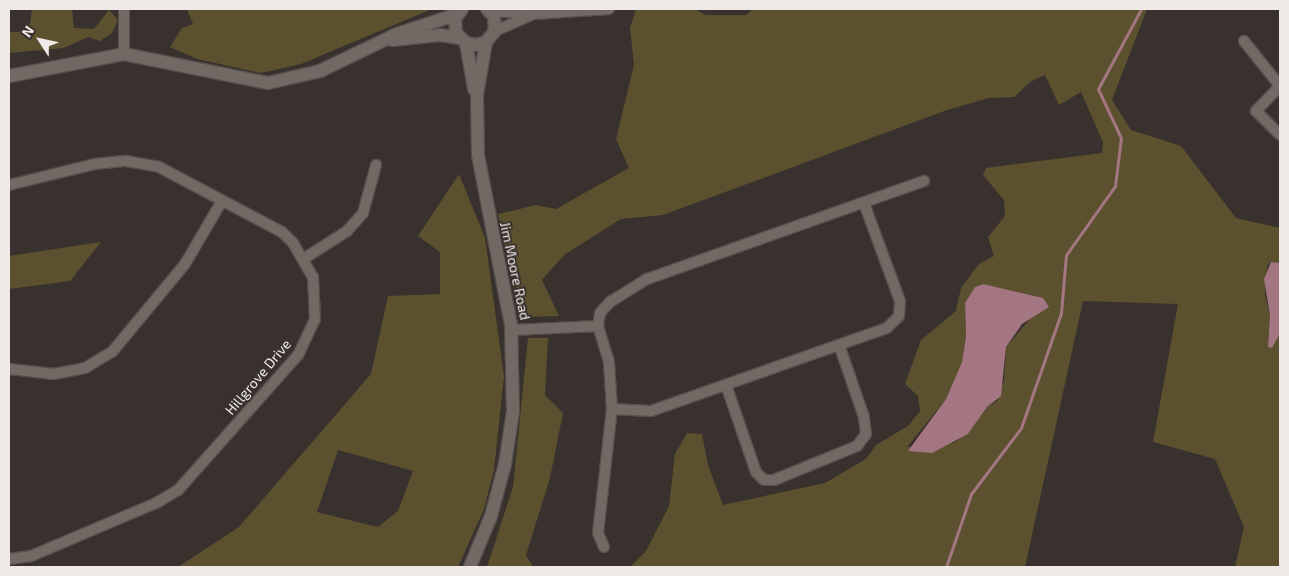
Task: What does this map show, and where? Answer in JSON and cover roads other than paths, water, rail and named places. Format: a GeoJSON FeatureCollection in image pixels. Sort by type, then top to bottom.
{"type":"FeatureCollection","features":[{"type":"Feature","properties":{"kind":"street"},"geometry":{"type":"LineString","coordinates":[[124,9],[124,54]]}},
{"type":"Feature","properties":{"kind":"street"},"geometry":{"type":"LineString","coordinates":[[9,76],[124,54],[268,83],[320,71],[392,40],[440,35],[486,42],[495,31],[534,14],[548,11],[609,9]]}},
{"type":"Feature","properties":{"kind":"street"},"geometry":{"type":"LineString","coordinates":[[495,31],[489,10],[534,14]]}},
{"type":"Feature","properties":{"kind":"street"},"geometry":{"type":"LineString","coordinates":[[392,40],[397,34],[460,12]]}},
{"type":"Feature","properties":{"kind":"street","name":"Jim Moore Road"},"geometry":{"type":"LineString","coordinates":[[460,12],[455,26],[463,40],[477,95],[481,183],[512,330],[513,411],[505,464],[491,516],[470,567]]}},
{"type":"Feature","properties":{"kind":"street"},"geometry":{"type":"LineString","coordinates":[[1244,41],[1280,86],[1256,111],[1280,135]]}},
{"type":"Feature","properties":{"kind":"street","name":"Jim Moore Road"},"geometry":{"type":"LineString","coordinates":[[477,95],[486,42]]}},
{"type":"Feature","properties":{"kind":"street","name":"Hillgrove Drive"},"geometry":{"type":"LineString","coordinates":[[9,185],[95,164],[126,161],[159,167],[282,232],[304,258],[314,277],[315,320],[298,355],[178,490],[156,503],[31,556],[9,559]]}},
{"type":"Feature","properties":{"kind":"street"},"geometry":{"type":"LineString","coordinates":[[304,258],[347,231],[363,213],[376,165]]}},
{"type":"Feature","properties":{"kind":"street"},"geometry":{"type":"LineString","coordinates":[[604,547],[598,533],[612,409],[609,362],[598,326],[600,313],[610,302],[647,279],[924,182]]}},
{"type":"Feature","properties":{"kind":"street"},"geometry":{"type":"LineString","coordinates":[[10,369],[54,374],[85,368],[112,352],[186,264],[222,201]]}},
{"type":"Feature","properties":{"kind":"street"},"geometry":{"type":"LineString","coordinates":[[612,409],[651,411],[887,328],[899,316],[900,301],[864,203]]}},
{"type":"Feature","properties":{"kind":"street"},"geometry":{"type":"LineString","coordinates":[[512,330],[598,326]]}},
{"type":"Feature","properties":{"kind":"street"},"geometry":{"type":"LineString","coordinates":[[726,385],[756,472],[764,480],[774,480],[856,446],[866,434],[864,417],[839,345]]}},
{"type":"Feature","properties":{"kind":"waterway"},"geometry":{"type":"LineString","coordinates":[[946,567],[971,494],[1021,428],[1061,313],[1066,255],[1115,186],[1121,138],[1098,89],[1141,9]]}}]}
